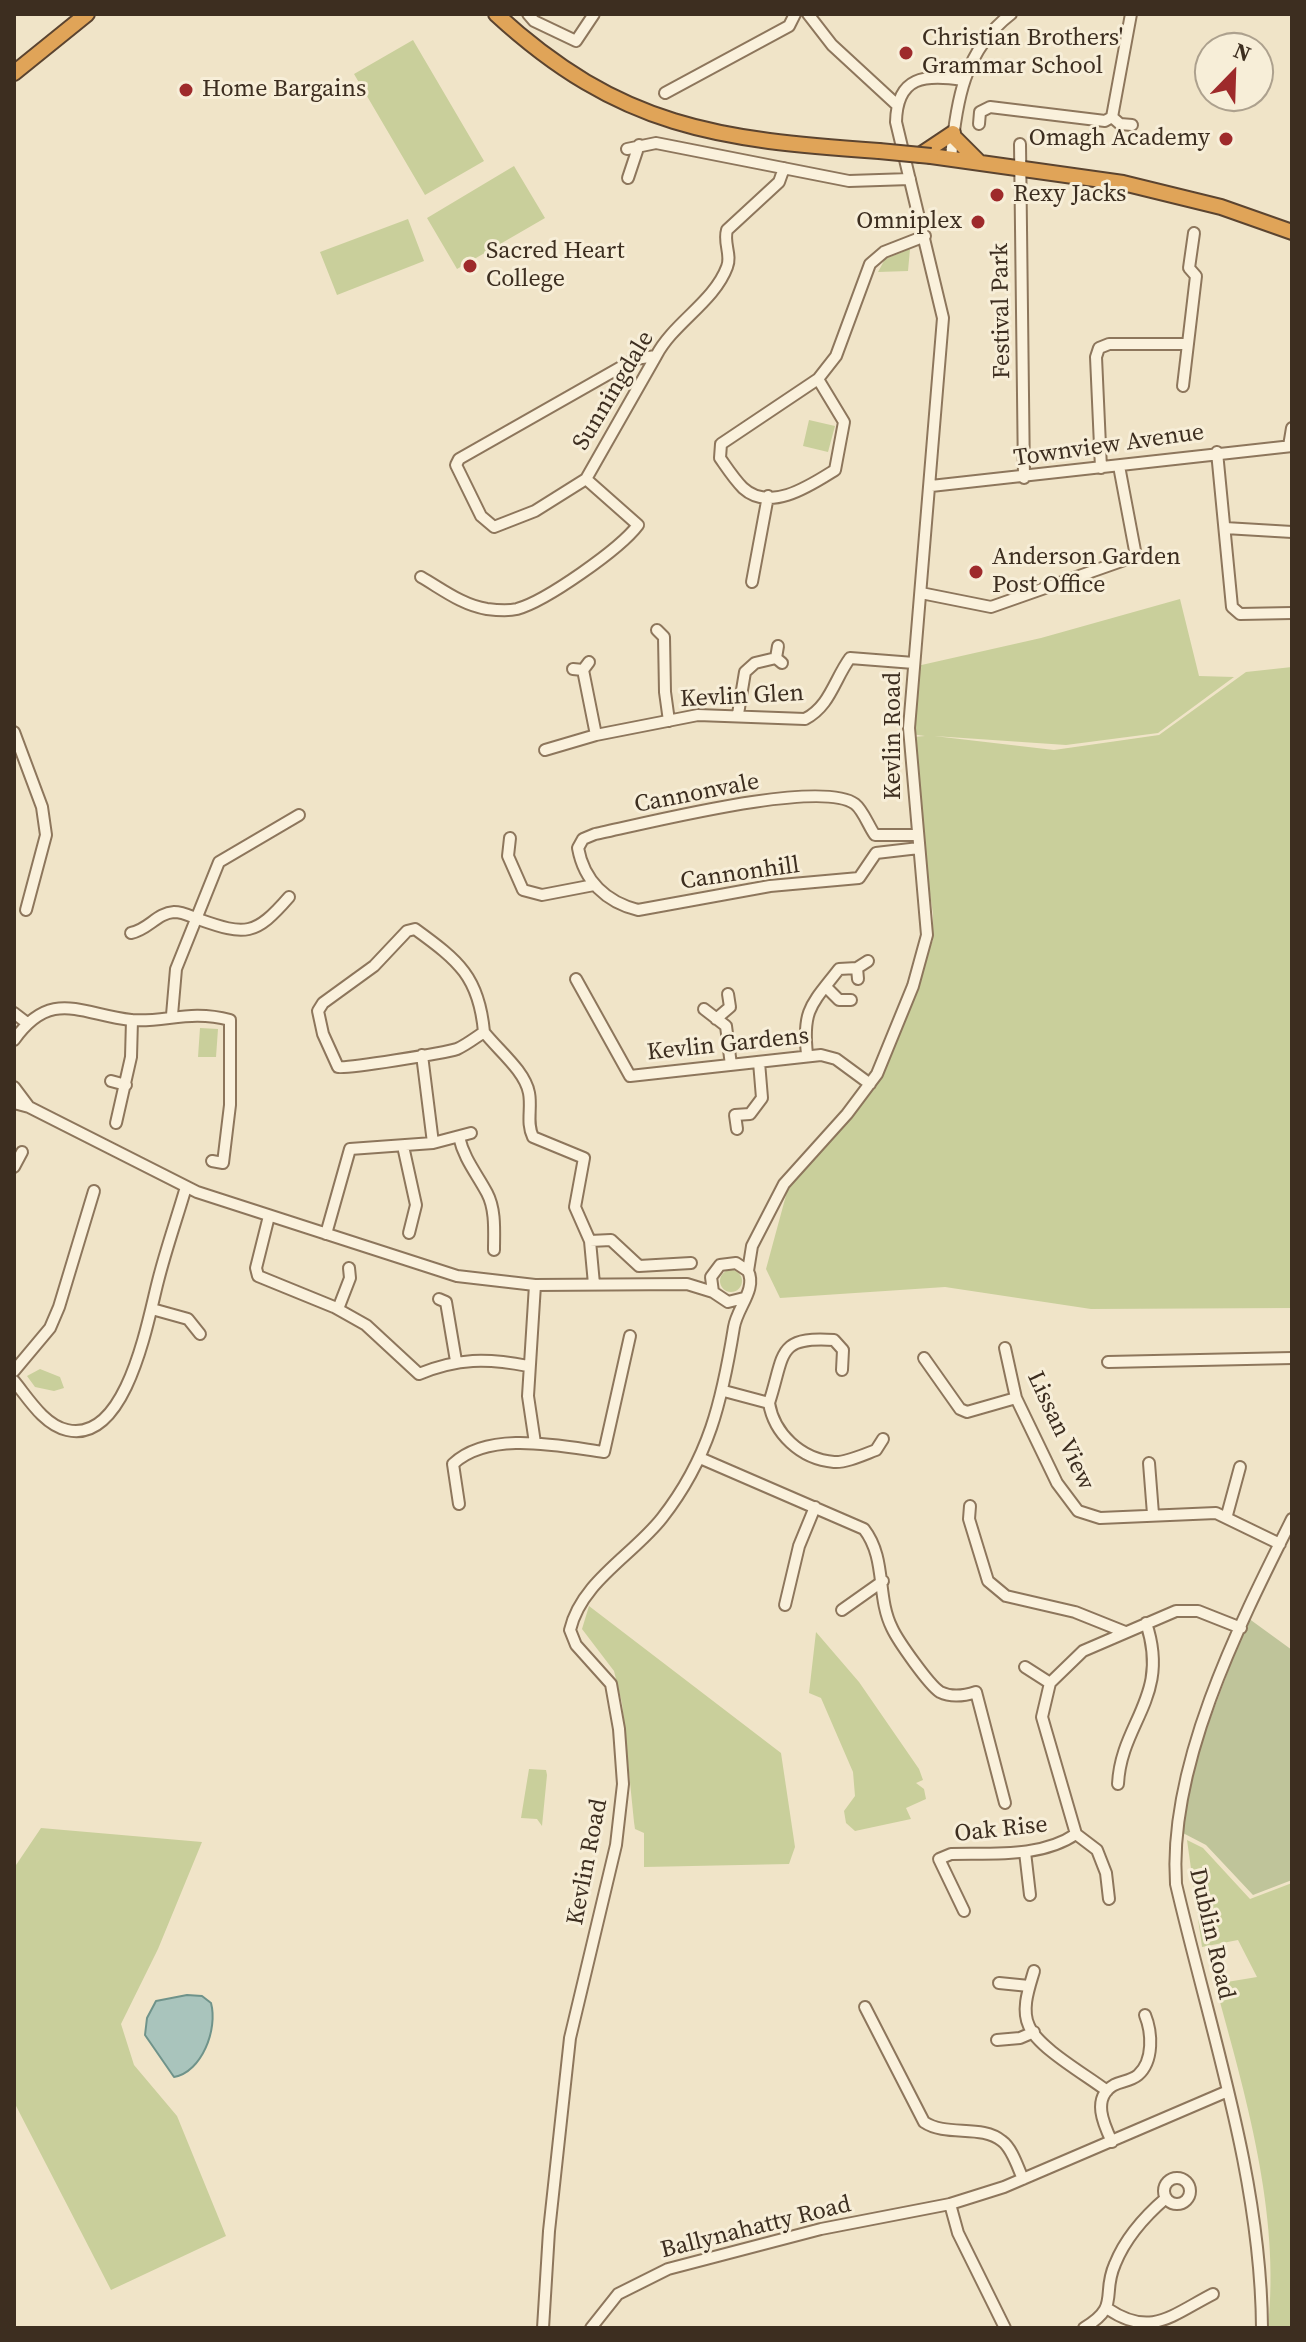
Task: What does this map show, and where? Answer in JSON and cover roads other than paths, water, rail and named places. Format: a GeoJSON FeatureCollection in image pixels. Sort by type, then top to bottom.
{"type":"FeatureCollection","features":[{"type":"Feature","properties":{"kind":"highway"},"geometry":{"type":"LineString","coordinates":[[14,73],[87,14]]}},
{"type":"Feature","properties":{"kind":"highway"},"geometry":{"type":"LineString","coordinates":[[496,14],[587,82],[668,121],[757,141],[928,153],[1123,183],[1221,207],[1292,232]]}},
{"type":"Feature","properties":{"kind":"highway"},"geometry":{"type":"LineString","coordinates":[[928,153],[953,134],[979,162]]}},
{"type":"Feature","properties":{"kind":"street"},"geometry":{"type":"LineString","coordinates":[[534,16],[576,41],[594,14]]}},
{"type":"Feature","properties":{"kind":"street"},"geometry":{"type":"LineString","coordinates":[[665,93],[789,26],[795,14]]}},
{"type":"Feature","properties":{"kind":"street"},"geometry":{"type":"LineString","coordinates":[[808,14],[841,55],[896,104],[902,91],[920,79],[937,76],[963,80]]}},
{"type":"Feature","properties":{"kind":"street"},"geometry":{"type":"LineString","coordinates":[[951,158],[963,80],[982,44],[1011,14]]}},
{"type":"Feature","properties":{"kind":"street"},"geometry":{"type":"LineString","coordinates":[[979,124],[980,112],[990,107],[1105,121],[1112,117],[1131,14]]}},
{"type":"Feature","properties":{"kind":"street","name":"Kevlin Road"},"geometry":{"type":"LineString","coordinates":[[748,1271],[752,1246],[784,1184],[870,1084],[921,962],[927,935],[909,740],[943,318],[896,122],[896,104]]}},
{"type":"Feature","properties":{"kind":"street"},"geometry":{"type":"LineString","coordinates":[[1112,117],[1120,124],[1132,125]]}},
{"type":"Feature","properties":{"kind":"street"},"geometry":{"type":"LineString","coordinates":[[627,149],[656,143],[849,181],[910,179]]}},
{"type":"Feature","properties":{"kind":"street","name":"Festival Park"},"geometry":{"type":"LineString","coordinates":[[1020,144],[1024,478]]}},
{"type":"Feature","properties":{"kind":"street"},"geometry":{"type":"LineString","coordinates":[[628,178],[639,145]]}},
{"type":"Feature","properties":{"kind":"street","name":"Sunningdale"},"geometry":{"type":"LineString","coordinates":[[656,356],[635,359],[459,459],[456,465],[481,516],[494,527],[535,511],[586,479],[656,356],[663,343],[722,278],[729,261],[724,240],[727,230],[779,182],[784,168]]}},
{"type":"Feature","properties":{"kind":"street"},"geometry":{"type":"LineString","coordinates":[[1183,386],[1196,276],[1189,268],[1194,233]]}},
{"type":"Feature","properties":{"kind":"street"},"geometry":{"type":"LineString","coordinates":[[818,379],[844,422],[835,470],[794,496],[768,496],[745,490],[720,458],[721,444],[818,379],[836,356],[870,264],[884,252],[925,236]]}},
{"type":"Feature","properties":{"kind":"street"},"geometry":{"type":"LineString","coordinates":[[1101,468],[1096,357],[1099,348],[1109,344],[1188,344]]}},
{"type":"Feature","properties":{"kind":"street"},"geometry":{"type":"LineString","coordinates":[[1291,446],[1292,428]]}},
{"type":"Feature","properties":{"kind":"street","name":"Townview Avenue"},"geometry":{"type":"LineString","coordinates":[[931,486],[1291,446]]}},
{"type":"Feature","properties":{"kind":"street"},"geometry":{"type":"LineString","coordinates":[[1217,452],[1235,613],[1292,613]]}},
{"type":"Feature","properties":{"kind":"street"},"geometry":{"type":"LineString","coordinates":[[921,593],[991,607],[1136,556],[1119,466]]}},
{"type":"Feature","properties":{"kind":"street"},"geometry":{"type":"LineString","coordinates":[[421,577],[467,604],[489,610],[517,609],[581,573],[627,539],[638,525],[586,479]]}},
{"type":"Feature","properties":{"kind":"street"},"geometry":{"type":"LineString","coordinates":[[752,582],[768,496]]}},
{"type":"Feature","properties":{"kind":"street"},"geometry":{"type":"LineString","coordinates":[[1225,528],[1292,532]]}},
{"type":"Feature","properties":{"kind":"street"},"geometry":{"type":"LineString","coordinates":[[664,632],[669,721]]}},
{"type":"Feature","properties":{"kind":"street"},"geometry":{"type":"LineString","coordinates":[[738,714],[745,672],[755,663],[779,656]]}},
{"type":"Feature","properties":{"kind":"street","name":"Kevlin Glen"},"geometry":{"type":"LineString","coordinates":[[545,750],[596,735],[698,715],[738,714],[805,719],[818,712],[850,658],[914,663]]}},
{"type":"Feature","properties":{"kind":"street"},"geometry":{"type":"LineString","coordinates":[[582,667],[596,735]]}},
{"type":"Feature","properties":{"kind":"street"},"geometry":{"type":"LineString","coordinates":[[14,732],[42,807],[46,835],[26,910]]}},
{"type":"Feature","properties":{"kind":"street","name":"Cannonvale"},"geometry":{"type":"LineString","coordinates":[[580,858],[580,843],[595,834],[720,806],[782,798],[840,799],[855,804],[875,835],[917,835]]}},
{"type":"Feature","properties":{"kind":"street"},"geometry":{"type":"LineString","coordinates":[[172,1015],[176,969],[219,862],[299,815]]}},
{"type":"Feature","properties":{"kind":"street"},"geometry":{"type":"LineString","coordinates":[[510,838],[508,856],[523,890],[542,895],[594,885]]}},
{"type":"Feature","properties":{"kind":"street","name":"Cannonhill"},"geometry":{"type":"LineString","coordinates":[[580,858],[594,885],[620,905],[638,910],[770,886],[859,878],[876,853],[919,848]]}},
{"type":"Feature","properties":{"kind":"street"},"geometry":{"type":"LineString","coordinates":[[131,933],[141,932],[165,913],[180,912],[242,933],[256,928],[289,897]]}},
{"type":"Feature","properties":{"kind":"street"},"geometry":{"type":"LineString","coordinates":[[484,1032],[458,1048],[347,1069],[338,1067],[323,1034],[318,1011],[323,1003],[374,966],[407,931],[415,929],[472,978],[481,1003],[484,1032],[523,1079],[529,1093],[529,1129],[533,1137],[584,1158],[575,1207],[590,1241],[594,1284]]}},
{"type":"Feature","properties":{"kind":"street"},"geometry":{"type":"LineString","coordinates":[[807,1054],[804,1023],[826,987],[839,969],[858,973],[868,961]]}},
{"type":"Feature","properties":{"kind":"street","name":"Kevlin Gardens"},"geometry":{"type":"LineString","coordinates":[[576,979],[630,1076],[807,1054],[836,1059],[870,1084]]}},
{"type":"Feature","properties":{"kind":"street"},"geometry":{"type":"LineString","coordinates":[[826,987],[839,1000],[851,1000]]}},
{"type":"Feature","properties":{"kind":"street"},"geometry":{"type":"LineString","coordinates":[[716,1019],[730,1007],[728,994]]}},
{"type":"Feature","properties":{"kind":"street"},"geometry":{"type":"LineString","coordinates":[[14,1040],[27,1023],[40,1013],[62,1007],[91,1009],[132,1020],[172,1015],[230,1020],[230,1105],[223,1163],[212,1161]]}},
{"type":"Feature","properties":{"kind":"street"},"geometry":{"type":"LineString","coordinates":[[704,1009],[726,1026],[731,1065]]}},
{"type":"Feature","properties":{"kind":"street"},"geometry":{"type":"LineString","coordinates":[[14,1013],[27,1023]]}},
{"type":"Feature","properties":{"kind":"street"},"geometry":{"type":"LineString","coordinates":[[116,1123],[126,1085],[132,1020]]}},
{"type":"Feature","properties":{"kind":"street"},"geometry":{"type":"LineString","coordinates":[[422,1055],[433,1143]]}},
{"type":"Feature","properties":{"kind":"street"},"geometry":{"type":"LineString","coordinates":[[737,1129],[735,1115],[750,1114],[762,1098],[759,1062]]}},
{"type":"Feature","properties":{"kind":"street"},"geometry":{"type":"LineString","coordinates":[[111,1081],[126,1085]]}},
{"type":"Feature","properties":{"kind":"street"},"geometry":{"type":"LineString","coordinates":[[14,1087],[29,1107]]}},
{"type":"Feature","properties":{"kind":"street"},"geometry":{"type":"LineString","coordinates":[[14,1103],[29,1107],[186,1187],[457,1276],[535,1285],[687,1284],[713,1292],[728,1302],[744,1298],[751,1287],[748,1271],[731,1262],[687,1284]]}},
{"type":"Feature","properties":{"kind":"street"},"geometry":{"type":"LineString","coordinates":[[326,1234],[350,1149],[433,1143],[471,1133]]}},
{"type":"Feature","properties":{"kind":"street"},"geometry":{"type":"LineString","coordinates":[[459,1137],[471,1171],[488,1195],[494,1250]]}},
{"type":"Feature","properties":{"kind":"street"},"geometry":{"type":"LineString","coordinates":[[403,1146],[416,1205],[409,1233]]}},
{"type":"Feature","properties":{"kind":"street"},"geometry":{"type":"LineString","coordinates":[[14,1167],[22,1152]]}},
{"type":"Feature","properties":{"kind":"street"},"geometry":{"type":"LineString","coordinates":[[14,1381],[47,1420],[68,1430],[85,1429],[101,1421],[124,1393],[152,1309],[186,1187]]}},
{"type":"Feature","properties":{"kind":"street"},"geometry":{"type":"LineString","coordinates":[[14,1371],[50,1328],[94,1191]]}},
{"type":"Feature","properties":{"kind":"street"},"geometry":{"type":"LineString","coordinates":[[269,1216],[256,1268],[258,1276],[338,1309],[366,1325],[419,1374],[456,1361],[493,1359],[528,1366]]}},
{"type":"Feature","properties":{"kind":"street"},"geometry":{"type":"LineString","coordinates":[[590,1241],[611,1240],[639,1266],[691,1263]]}},
{"type":"Feature","properties":{"kind":"street","name":"Kevlin Road"},"geometry":{"type":"LineString","coordinates":[[731,1262],[752,1246]]}},
{"type":"Feature","properties":{"kind":"street"},"geometry":{"type":"LineString","coordinates":[[338,1309],[350,1278],[349,1268]]}},
{"type":"Feature","properties":{"kind":"street"},"geometry":{"type":"LineString","coordinates":[[713,1273],[713,1292]]}},
{"type":"Feature","properties":{"kind":"street"},"geometry":{"type":"LineString","coordinates":[[535,1285],[528,1366],[528,1396],[535,1443]]}},
{"type":"Feature","properties":{"kind":"street","name":"Kevlin Road"},"geometry":{"type":"LineString","coordinates":[[543,2328],[549,2231],[570,2038],[616,1845],[623,1784],[619,1729],[611,1684],[576,1645],[570,1630],[581,1603],[662,1518],[700,1458],[724,1391],[735,1323],[744,1298]]}},
{"type":"Feature","properties":{"kind":"street"},"geometry":{"type":"LineString","coordinates":[[439,1299],[446,1302],[456,1361]]}},
{"type":"Feature","properties":{"kind":"street","name":"Kevlin Road"},"geometry":{"type":"LineString","coordinates":[[728,1302],[735,1323]]}},
{"type":"Feature","properties":{"kind":"street"},"geometry":{"type":"LineString","coordinates":[[152,1309],[188,1319],[200,1334]]}},
{"type":"Feature","properties":{"kind":"street"},"geometry":{"type":"LineString","coordinates":[[459,1504],[453,1464],[462,1455],[516,1442],[604,1452],[630,1336]]}},
{"type":"Feature","properties":{"kind":"street"},"geometry":{"type":"LineString","coordinates":[[842,1370],[843,1350],[834,1340],[798,1339],[791,1343],[769,1403],[773,1423],[794,1447],[834,1462],[876,1450],[883,1439]]}},
{"type":"Feature","properties":{"kind":"street","name":"Lissan View"},"geometry":{"type":"LineString","coordinates":[[1005,1348],[1016,1398],[1069,1504],[1078,1511],[1100,1518],[1192,1511],[1227,1515],[1280,1544]]}},
{"type":"Feature","properties":{"kind":"street"},"geometry":{"type":"LineString","coordinates":[[924,1358],[960,1409],[967,1412],[1016,1398]]}},
{"type":"Feature","properties":{"kind":"street"},"geometry":{"type":"LineString","coordinates":[[1108,1362],[1292,1358]]}},
{"type":"Feature","properties":{"kind":"street"},"geometry":{"type":"LineString","coordinates":[[724,1391],[769,1403]]}},
{"type":"Feature","properties":{"kind":"street"},"geometry":{"type":"LineString","coordinates":[[700,1458],[864,1529],[875,1543],[891,1628],[937,1690],[961,1696],[976,1692],[1005,1803]]}},
{"type":"Feature","properties":{"kind":"street"},"geometry":{"type":"LineString","coordinates":[[1149,1463],[1153,1514]]}},
{"type":"Feature","properties":{"kind":"street"},"geometry":{"type":"LineString","coordinates":[[1227,1515],[1240,1467]]}},
{"type":"Feature","properties":{"kind":"street"},"geometry":{"type":"LineString","coordinates":[[970,1506],[969,1519],[988,1581],[1006,1596],[1075,1612],[1125,1633]]}},
{"type":"Feature","properties":{"kind":"street"},"geometry":{"type":"LineString","coordinates":[[785,1605],[799,1546],[815,1507]]}},
{"type":"Feature","properties":{"kind":"street","name":"Dublin Road"},"geometry":{"type":"LineString","coordinates":[[1262,2328],[1252,2223],[1228,2091],[1176,1884],[1174,1856],[1184,1779],[1241,1628],[1292,1519]]}},
{"type":"Feature","properties":{"kind":"street"},"geometry":{"type":"LineString","coordinates":[[842,1610],[883,1581]]}},
{"type":"Feature","properties":{"kind":"street"},"geometry":{"type":"LineString","coordinates":[[1109,1899],[1106,1873],[1097,1850],[1076,1834],[1042,1717],[1050,1683],[1066,1664],[1083,1651],[1176,1611],[1198,1611],[1241,1628]]}},
{"type":"Feature","properties":{"kind":"street"},"geometry":{"type":"LineString","coordinates":[[1118,1784],[1119,1764],[1136,1729],[1152,1680],[1154,1645],[1146,1623]]}},
{"type":"Feature","properties":{"kind":"street"},"geometry":{"type":"LineString","coordinates":[[1025,1667],[1050,1683]]}},
{"type":"Feature","properties":{"kind":"street","name":"Oak Rise"},"geometry":{"type":"LineString","coordinates":[[964,1911],[939,1859],[951,1854],[1025,1852],[1062,1843],[1076,1834]]}},
{"type":"Feature","properties":{"kind":"street"},"geometry":{"type":"LineString","coordinates":[[1025,1852],[1030,1895]]}},
{"type":"Feature","properties":{"kind":"street"},"geometry":{"type":"LineString","coordinates":[[1034,1971],[1025,1999],[1029,2027],[1107,2091]]}},
{"type":"Feature","properties":{"kind":"street"},"geometry":{"type":"LineString","coordinates":[[999,1983],[1029,1986]]}},
{"type":"Feature","properties":{"kind":"street"},"geometry":{"type":"LineString","coordinates":[[865,2007],[924,2122],[952,2132],[992,2135],[1004,2142],[1023,2179]]}},
{"type":"Feature","properties":{"kind":"street"},"geometry":{"type":"LineString","coordinates":[[1112,2142],[1101,2119],[1101,2102],[1107,2091],[1131,2080],[1144,2067],[1151,2030],[1145,2015]]}},
{"type":"Feature","properties":{"kind":"street"},"geometry":{"type":"LineString","coordinates":[[997,2040],[1020,2038],[1034,2032]]}},
{"type":"Feature","properties":{"kind":"street","name":"Ballynahatty Road"},"geometry":{"type":"LineString","coordinates":[[591,2328],[618,2294],[668,2269],[821,2229],[950,2204],[1023,2179],[1228,2091]]}},
{"type":"Feature","properties":{"kind":"street"},"geometry":{"type":"LineString","coordinates":[[1084,2328],[1103,2317],[1108,2309],[1114,2265],[1138,2226],[1166,2198]]}},
{"type":"Feature","properties":{"kind":"street"},"geometry":{"type":"LineString","coordinates":[[950,2204],[959,2236],[1005,2328]]}},
{"type":"Feature","properties":{"kind":"street"},"geometry":{"type":"LineString","coordinates":[[1108,2309],[1138,2325],[1158,2321],[1213,2294]]}},
{"type":"Feature","properties":{"kind":"water"},"geometry":{"type":"Polygon","coordinates":[[[187,1995],[202,1996],[211,2003],[212,2025],[200,2058],[193,2067],[174,2077],[145,2035],[147,2018],[156,2001],[187,1995]]]}},
{"type":"Feature","properties":{"kind":"place","name":"Christian Brothers' Grammar School"},"geometry":{"type":"Point","coordinates":[906,53]}},
{"type":"Feature","properties":{"kind":"place","name":"Home Bargains"},"geometry":{"type":"Point","coordinates":[186,90]}},
{"type":"Feature","properties":{"kind":"place","name":"Omagh Academy"},"geometry":{"type":"Point","coordinates":[1226,139]}},
{"type":"Feature","properties":{"kind":"place","name":"Rexy Jacks"},"geometry":{"type":"Point","coordinates":[997,195]}},
{"type":"Feature","properties":{"kind":"place","name":"Omniplex"},"geometry":{"type":"Point","coordinates":[978,222]}},
{"type":"Feature","properties":{"kind":"place","name":"Sacred Heart College"},"geometry":{"type":"Point","coordinates":[470,266]}},
{"type":"Feature","properties":{"kind":"place","name":"Anderson Garden Post Office"},"geometry":{"type":"Point","coordinates":[976,572]}}]}
